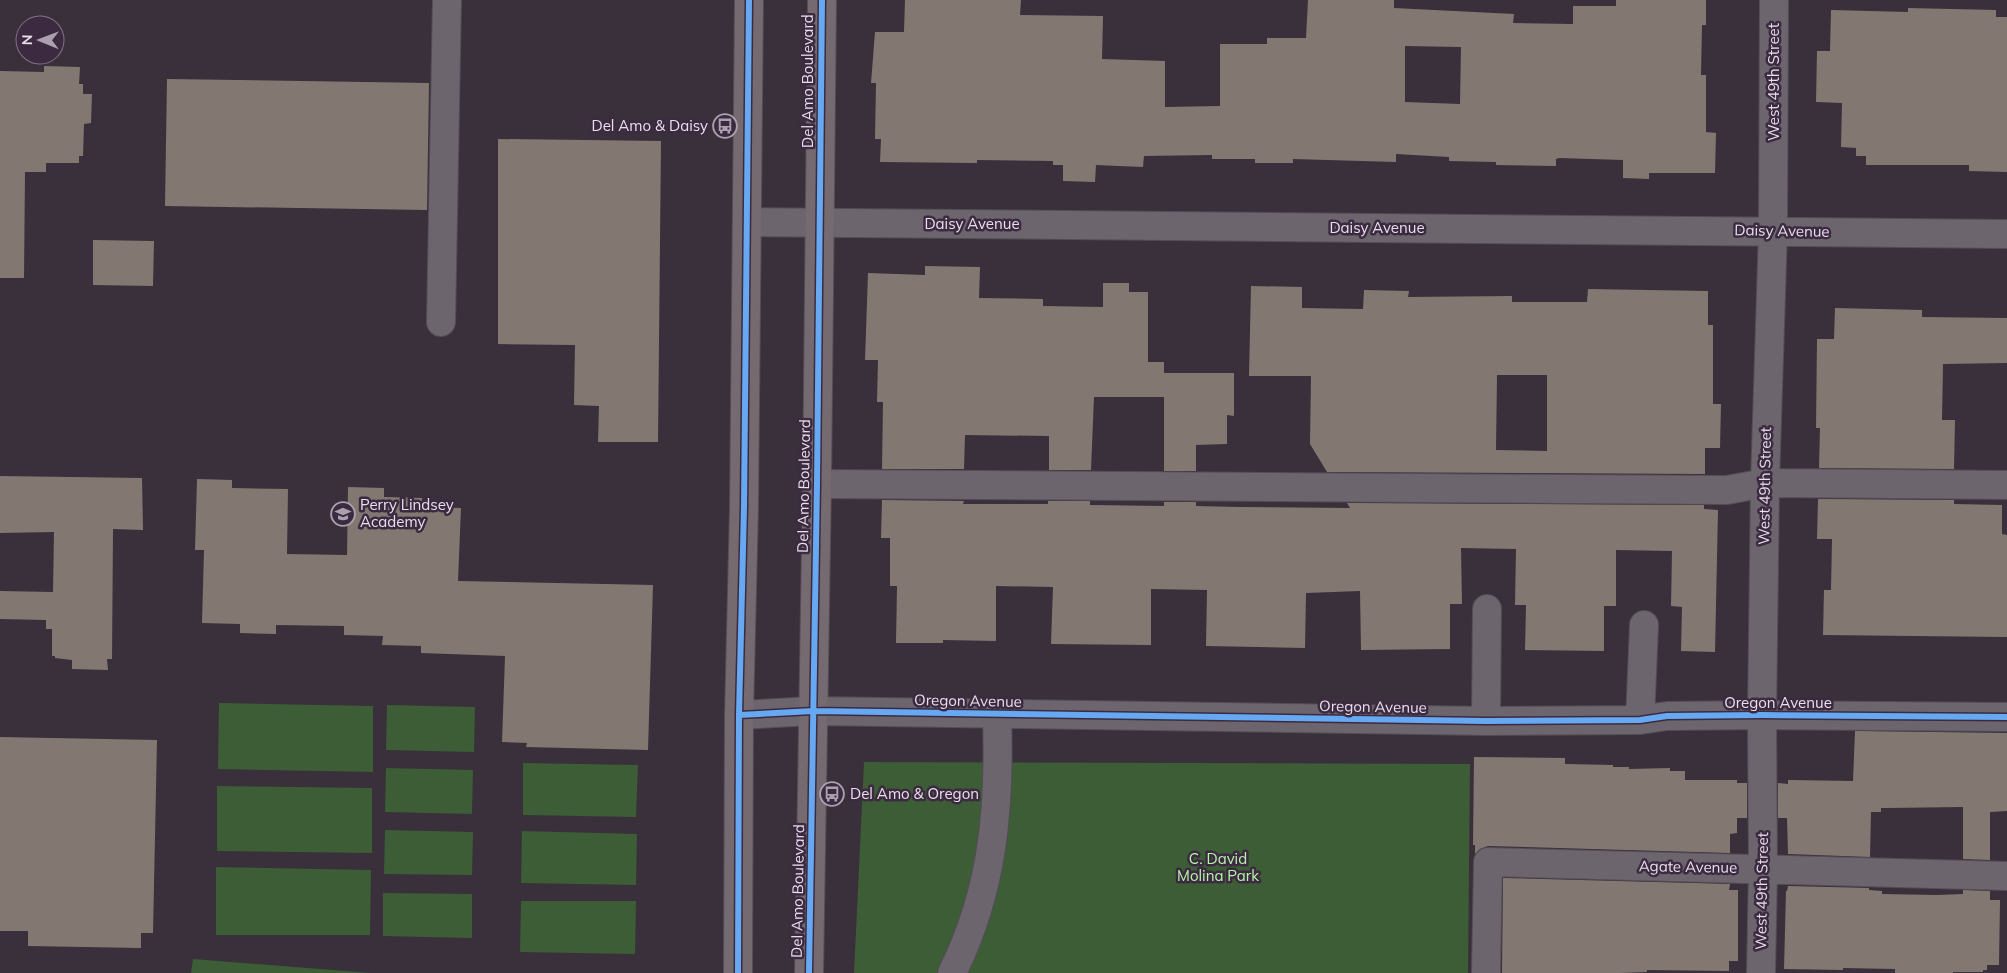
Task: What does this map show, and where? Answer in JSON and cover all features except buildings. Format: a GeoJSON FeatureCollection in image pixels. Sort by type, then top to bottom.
{"type":"FeatureCollection","features":[{"type":"Feature","properties":{"kind":"main road"},"geometry":{"type":"LineString","coordinates":[[738,973],[738,715],[744,507],[749,0]]}},
{"type":"Feature","properties":{"kind":"main road","name":"Del Amo Boulevard"},"geometry":{"type":"LineString","coordinates":[[809,973],[822,0]]}},
{"type":"Feature","properties":{"kind":"street"},"geometry":{"type":"LineString","coordinates":[[441,322],[447,0]]}},
{"type":"Feature","properties":{"kind":"street","name":"West 49th Street"},"geometry":{"type":"LineString","coordinates":[[1761,973],[1765,483],[1773,230],[1774,0]]}},
{"type":"Feature","properties":{"kind":"street","name":"Daisy Avenue"},"geometry":{"type":"LineString","coordinates":[[747,222],[1773,230],[2007,234]]}},
{"type":"Feature","properties":{"kind":"street"},"geometry":{"type":"LineString","coordinates":[[817,484],[1727,490],[1765,483],[2007,485]]}},
{"type":"Feature","properties":{"kind":"street"},"geometry":{"type":"LineString","coordinates":[[1486,609],[1486,721]]}},
{"type":"Feature","properties":{"kind":"street"},"geometry":{"type":"LineString","coordinates":[[1640,720],[1644,626]]}},
{"type":"Feature","properties":{"kind":"street","name":"Oregon Avenue"},"geometry":{"type":"LineString","coordinates":[[738,715],[813,711],[1486,721],[1640,720],[1667,716],[1762,715],[2007,717]]}},
{"type":"Feature","properties":{"kind":"street"},"geometry":{"type":"LineString","coordinates":[[952,973],[962,954],[979,909],[991,856],[998,800],[997,714]]}},
{"type":"Feature","properties":{"kind":"street","name":"Agate Avenue"},"geometry":{"type":"LineString","coordinates":[[1486,973],[1488,862],[2007,876]]}},
{"type":"Feature","properties":{"kind":"green space"},"geometry":{"type":"Polygon","coordinates":[[[219,703],[373,706],[373,772],[218,769],[219,703]]]}},
{"type":"Feature","properties":{"kind":"green space"},"geometry":{"type":"Polygon","coordinates":[[[387,705],[475,707],[474,752],[386,750],[387,705]]]}},
{"type":"Feature","properties":{"kind":"green space","name":"C. David Molina Park"},"geometry":{"type":"Polygon","coordinates":[[[864,762],[1470,764],[1468,973],[854,973],[864,762]]]}},
{"type":"Feature","properties":{"kind":"green space"},"geometry":{"type":"Polygon","coordinates":[[[523,763],[638,765],[636,817],[523,815],[523,763]]]}},
{"type":"Feature","properties":{"kind":"green space"},"geometry":{"type":"Polygon","coordinates":[[[386,768],[473,770],[472,814],[385,812],[386,768]]]}},
{"type":"Feature","properties":{"kind":"green space"},"geometry":{"type":"Polygon","coordinates":[[[217,786],[372,788],[372,853],[217,851],[217,786]]]}},
{"type":"Feature","properties":{"kind":"green space"},"geometry":{"type":"Polygon","coordinates":[[[385,830],[473,832],[472,875],[384,874],[385,830]]]}},
{"type":"Feature","properties":{"kind":"green space"},"geometry":{"type":"Polygon","coordinates":[[[522,831],[637,834],[636,885],[521,883],[522,831]]]}},
{"type":"Feature","properties":{"kind":"green space"},"geometry":{"type":"Polygon","coordinates":[[[216,867],[371,870],[370,935],[216,935],[216,867]]]}},
{"type":"Feature","properties":{"kind":"green space"},"geometry":{"type":"Polygon","coordinates":[[[383,893],[472,894],[472,938],[383,936],[383,893]]]}},
{"type":"Feature","properties":{"kind":"green space"},"geometry":{"type":"Polygon","coordinates":[[[521,901],[636,901],[635,954],[520,952],[521,901]]]}},
{"type":"Feature","properties":{"kind":"green space"},"geometry":{"type":"Polygon","coordinates":[[[193,959],[371,973],[191,973],[193,959]]]}},
{"type":"Feature","properties":{"kind":"cycle path"},"geometry":{"type":"LineString","coordinates":[[738,973],[739,715],[744,507],[749,0]]}},
{"type":"Feature","properties":{"kind":"cycle path"},"geometry":{"type":"LineString","coordinates":[[809,973],[822,0]]}},
{"type":"Feature","properties":{"kind":"cycle path"},"geometry":{"type":"LineString","coordinates":[[739,715],[813,711],[1486,721],[1640,720],[1667,716],[1762,715],[2007,717]]}},
{"type":"Feature","properties":{"kind":"place","name":"Del Amo & Daisy"},"geometry":{"type":"Point","coordinates":[725,126]}},
{"type":"Feature","properties":{"kind":"place","name":"Perry Lindsey Academy"},"geometry":{"type":"Point","coordinates":[343,514]}},
{"type":"Feature","properties":{"kind":"place","name":"Del Amo & Oregon"},"geometry":{"type":"Point","coordinates":[832,794]}}]}
